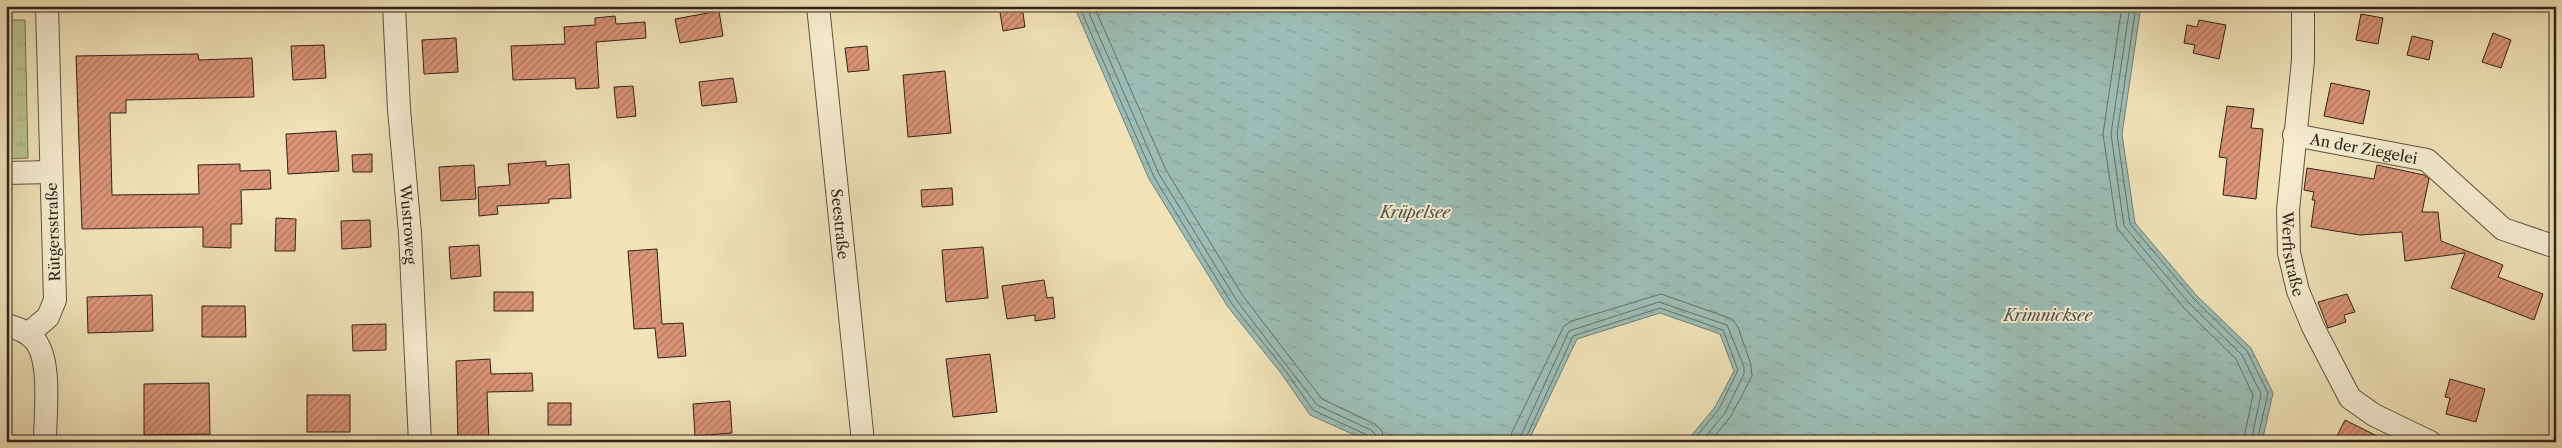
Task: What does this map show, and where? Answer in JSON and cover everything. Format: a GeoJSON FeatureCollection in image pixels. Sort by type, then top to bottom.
{"type":"FeatureCollection","features":[{"type":"Feature","properties":{"kind":"street","name":"Rütgersstraße"},"geometry":{"type":"LineString","coordinates":[[28,334],[48,317],[55,300],[47,6]]}},
{"type":"Feature","properties":{"kind":"street","name":"Wustroweg"},"geometry":{"type":"LineString","coordinates":[[394,6],[399,109],[410,233],[420,442]]}},
{"type":"Feature","properties":{"kind":"street","name":"Seestraße"},"geometry":{"type":"LineString","coordinates":[[818,6],[863,442]]}},
{"type":"Feature","properties":{"kind":"street","name":"Werftstraße"},"geometry":{"type":"LineString","coordinates":[[2303,6],[2303,60],[2288,210],[2289,253],[2298,291],[2313,327],[2350,398],[2374,415],[2430,442]]}},
{"type":"Feature","properties":{"kind":"street","name":"An der Ziegelei"},"geometry":{"type":"LineString","coordinates":[[2294,135],[2427,160],[2503,228],[2556,247]]}},
{"type":"Feature","properties":{"kind":"street"},"geometry":{"type":"LineString","coordinates":[[6,173],[52,172]]}},
{"type":"Feature","properties":{"kind":"street"},"geometry":{"type":"LineString","coordinates":[[6,325],[28,334],[38,345],[45,366],[45,442]]}},
{"type":"Feature","properties":{"kind":"green space"},"geometry":{"type":"Polygon","coordinates":[[[6,20],[25,20],[28,158],[6,159],[6,20]]]}},
{"type":"Feature","properties":{"kind":"water","name":"Krüpelsee"},"geometry":{"type":"Polygon","coordinates":[[[1074,6],[2141,6],[2122,134],[2135,223],[2197,296],[2251,348],[2273,393],[2262,442],[1686,442],[1715,407],[1734,371],[1720,334],[1660,313],[1577,339],[1528,442],[1370,442],[1310,415],[1281,373],[1228,307],[1149,179],[1074,6]]]}},
{"type":"Feature","properties":{"kind":"building"},"geometry":{"type":"Polygon","coordinates":[[[999,6],[1022,6],[1025,27],[1003,31],[999,6]]]}},
{"type":"Feature","properties":{"kind":"building"},"geometry":{"type":"Polygon","coordinates":[[[719,11],[723,36],[680,43],[675,19],[719,11]]]}},
{"type":"Feature","properties":{"kind":"building"},"geometry":{"type":"Polygon","coordinates":[[[2361,14],[2383,18],[2378,44],[2356,40],[2361,14]]]}},
{"type":"Feature","properties":{"kind":"building"},"geometry":{"type":"Polygon","coordinates":[[[615,16],[616,24],[645,22],[646,38],[596,42],[599,88],[576,89],[575,78],[513,80],[511,46],[565,44],[564,27],[595,25],[595,18],[615,16]]]}},
{"type":"Feature","properties":{"kind":"building"},"geometry":{"type":"Polygon","coordinates":[[[2199,20],[2226,25],[2219,59],[2193,53],[2195,45],[2184,43],[2187,25],[2197,27],[2199,20]]]}},
{"type":"Feature","properties":{"kind":"building"},"geometry":{"type":"Polygon","coordinates":[[[2493,33],[2511,40],[2501,68],[2482,62],[2493,33]]]}},
{"type":"Feature","properties":{"kind":"building"},"geometry":{"type":"Polygon","coordinates":[[[2412,36],[2433,41],[2429,60],[2407,55],[2412,36]]]}},
{"type":"Feature","properties":{"kind":"building"},"geometry":{"type":"Polygon","coordinates":[[[456,38],[458,72],[424,74],[422,40],[456,38]]]}},
{"type":"Feature","properties":{"kind":"building"},"geometry":{"type":"Polygon","coordinates":[[[324,45],[326,78],[293,80],[291,46],[324,45]]]}},
{"type":"Feature","properties":{"kind":"building"},"geometry":{"type":"Polygon","coordinates":[[[867,46],[869,70],[848,72],[845,48],[867,46]]]}},
{"type":"Feature","properties":{"kind":"building"},"geometry":{"type":"Polygon","coordinates":[[[198,54],[199,60],[252,58],[254,97],[126,100],[126,113],[110,113],[112,195],[199,194],[198,165],[240,164],[240,171],[270,170],[271,189],[241,190],[242,224],[231,224],[231,248],[203,247],[203,227],[82,229],[76,56],[198,54]]]}},
{"type":"Feature","properties":{"kind":"building"},"geometry":{"type":"Polygon","coordinates":[[[945,71],[951,133],[908,137],[903,75],[945,71]]]}},
{"type":"Feature","properties":{"kind":"building"},"geometry":{"type":"Polygon","coordinates":[[[733,78],[737,102],[702,106],[699,82],[733,78]]]}},
{"type":"Feature","properties":{"kind":"building"},"geometry":{"type":"Polygon","coordinates":[[[2331,83],[2370,91],[2363,124],[2324,116],[2331,83]]]}},
{"type":"Feature","properties":{"kind":"building"},"geometry":{"type":"Polygon","coordinates":[[[633,86],[636,116],[617,118],[614,87],[633,86]]]}},
{"type":"Feature","properties":{"kind":"building"},"geometry":{"type":"Polygon","coordinates":[[[2227,106],[2254,109],[2251,128],[2263,129],[2256,199],[2223,195],[2227,158],[2219,157],[2227,106]]]}},
{"type":"Feature","properties":{"kind":"building"},"geometry":{"type":"Polygon","coordinates":[[[336,131],[339,171],[288,174],[286,134],[336,131]]]}},
{"type":"Feature","properties":{"kind":"building"},"geometry":{"type":"Polygon","coordinates":[[[372,154],[372,172],[353,172],[352,155],[372,154]]]}},
{"type":"Feature","properties":{"kind":"building"},"geometry":{"type":"Polygon","coordinates":[[[546,161],[546,166],[569,164],[571,198],[549,199],[549,203],[497,206],[498,214],[479,216],[478,187],[510,185],[508,164],[546,161]]]}},
{"type":"Feature","properties":{"kind":"building"},"geometry":{"type":"Polygon","coordinates":[[[474,165],[476,199],[441,201],[439,167],[474,165]]]}},
{"type":"Feature","properties":{"kind":"building"},"geometry":{"type":"Polygon","coordinates":[[[2377,165],[2424,175],[2429,179],[2422,212],[2438,212],[2441,241],[2503,265],[2498,277],[2543,294],[2534,320],[2451,288],[2465,253],[2405,261],[2402,232],[2360,235],[2311,227],[2315,200],[2312,200],[2314,192],[2304,190],[2307,168],[2374,179],[2377,165]]]}},
{"type":"Feature","properties":{"kind":"building"},"geometry":{"type":"Polygon","coordinates":[[[952,188],[953,205],[922,207],[921,190],[952,188]]]}},
{"type":"Feature","properties":{"kind":"building"},"geometry":{"type":"Polygon","coordinates":[[[276,218],[296,219],[295,251],[275,251],[276,218]]]}},
{"type":"Feature","properties":{"kind":"building"},"geometry":{"type":"Polygon","coordinates":[[[370,220],[371,247],[342,249],[341,221],[370,220]]]}},
{"type":"Feature","properties":{"kind":"building"},"geometry":{"type":"Polygon","coordinates":[[[479,245],[481,276],[451,279],[449,247],[479,245]]]}},
{"type":"Feature","properties":{"kind":"building"},"geometry":{"type":"Polygon","coordinates":[[[983,247],[988,298],[946,302],[942,250],[983,247]]]}},
{"type":"Feature","properties":{"kind":"building"},"geometry":{"type":"Polygon","coordinates":[[[657,249],[662,324],[683,323],[686,356],[658,358],[655,328],[634,329],[628,251],[657,249]]]}},
{"type":"Feature","properties":{"kind":"building"},"geometry":{"type":"Polygon","coordinates":[[[1044,280],[1047,298],[1053,297],[1055,318],[1035,321],[1035,315],[1007,319],[1002,286],[1044,280]]]}},
{"type":"Feature","properties":{"kind":"building"},"geometry":{"type":"Polygon","coordinates":[[[494,292],[533,292],[533,311],[494,311],[494,292]]]}},
{"type":"Feature","properties":{"kind":"building"},"geometry":{"type":"Polygon","coordinates":[[[2347,294],[2355,312],[2344,315],[2346,322],[2328,328],[2318,302],[2347,294]]]}},
{"type":"Feature","properties":{"kind":"building"},"geometry":{"type":"Polygon","coordinates":[[[152,295],[153,331],[88,333],[87,297],[152,295]]]}},
{"type":"Feature","properties":{"kind":"building"},"geometry":{"type":"Polygon","coordinates":[[[202,306],[245,306],[246,337],[202,337],[202,306]]]}},
{"type":"Feature","properties":{"kind":"building"},"geometry":{"type":"Polygon","coordinates":[[[386,324],[386,350],[353,351],[352,325],[386,324]]]}},
{"type":"Feature","properties":{"kind":"building"},"geometry":{"type":"Polygon","coordinates":[[[990,354],[997,412],[953,417],[946,359],[990,354]]]}},
{"type":"Feature","properties":{"kind":"building"},"geometry":{"type":"Polygon","coordinates":[[[490,359],[491,374],[532,373],[533,391],[487,392],[489,442],[458,442],[456,361],[490,359]]]}},
{"type":"Feature","properties":{"kind":"building"},"geometry":{"type":"Polygon","coordinates":[[[2450,379],[2485,389],[2476,422],[2446,414],[2450,398],[2445,397],[2450,379]]]}},
{"type":"Feature","properties":{"kind":"building"},"geometry":{"type":"Polygon","coordinates":[[[209,383],[210,434],[144,435],[144,384],[209,383]]]}},
{"type":"Feature","properties":{"kind":"building"},"geometry":{"type":"Polygon","coordinates":[[[307,395],[350,395],[350,432],[307,432],[307,395]]]}},
{"type":"Feature","properties":{"kind":"building"},"geometry":{"type":"Polygon","coordinates":[[[730,401],[732,433],[695,436],[693,404],[730,401]]]}},
{"type":"Feature","properties":{"kind":"building"},"geometry":{"type":"Polygon","coordinates":[[[548,403],[571,403],[571,425],[548,425],[548,403]]]}},
{"type":"Feature","properties":{"kind":"building"},"geometry":{"type":"Polygon","coordinates":[[[2345,420],[2389,442],[2334,442],[2345,420]]]}},
{"type":"Feature","properties":{"kind":"water label","name":"Krimnicksee"},"geometry":{"type":"Point","coordinates":[2048,315]}}]}
